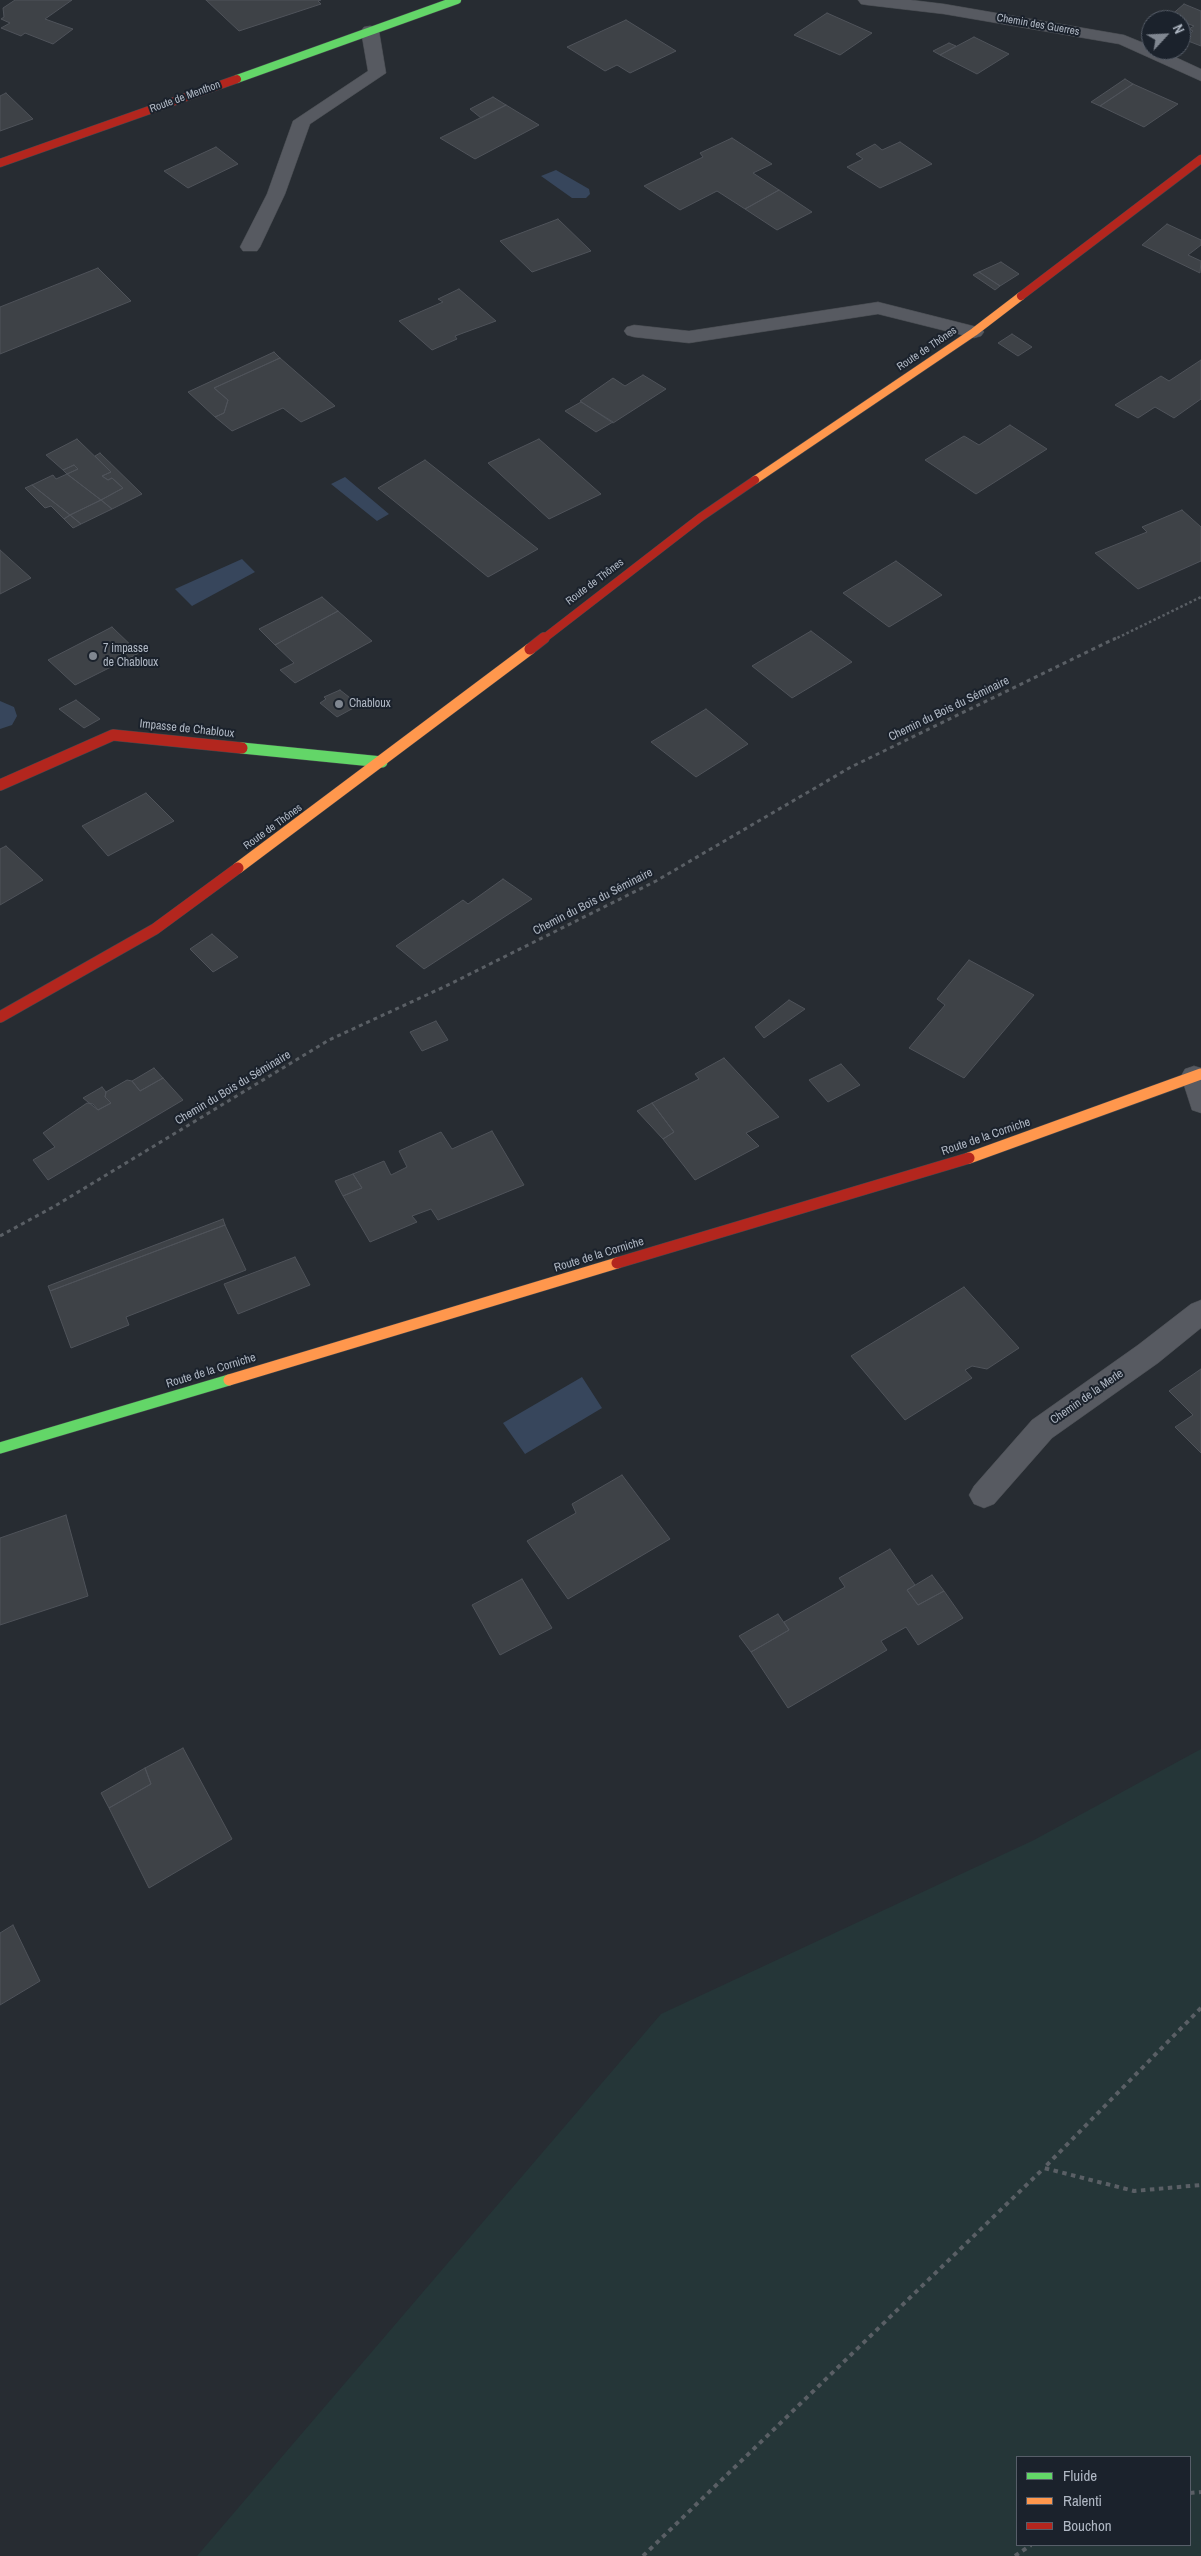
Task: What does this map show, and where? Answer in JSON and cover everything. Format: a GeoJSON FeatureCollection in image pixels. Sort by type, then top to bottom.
{"type":"FeatureCollection","features":[{"type":"Feature","properties":{"kind":"main road","name":"Route de Menthon"},"geometry":{"type":"LineString","coordinates":[[0,164],[457,0]]}},
{"type":"Feature","properties":{"kind":"main road","name":"Route de Thônes"},"geometry":{"type":"LineString","coordinates":[[0,1017],[155,929],[382,762],[701,517],[974,332],[1201,159]]}},
{"type":"Feature","properties":{"kind":"main road","name":"Impasse de Chabloux"},"geometry":{"type":"LineString","coordinates":[[0,785],[113,735],[382,762]]}},
{"type":"Feature","properties":{"kind":"main road","name":"Route de la Corniche"},"geometry":{"type":"LineString","coordinates":[[0,1448],[960,1161],[1197,1075]]}},
{"type":"Feature","properties":{"kind":"street","name":"Chemin des Guerres"},"geometry":{"type":"LineString","coordinates":[[866,0],[944,9],[1124,40],[1201,76]]}},
{"type":"Feature","properties":{"kind":"street"},"geometry":{"type":"LineString","coordinates":[[250,247],[276,194],[302,121],[378,73],[370,31]]}},
{"type":"Feature","properties":{"kind":"street"},"geometry":{"type":"LineString","coordinates":[[634,331],[689,337],[878,308],[974,332]]}},
{"type":"Feature","properties":{"kind":"street"},"geometry":{"type":"LineString","coordinates":[[1197,1075],[1201,1103]]}},
{"type":"Feature","properties":{"kind":"street","name":"Chemin de la Merle"},"geometry":{"type":"LineString","coordinates":[[984,1495],[1042,1429],[1148,1354],[1201,1312]]}},
{"type":"Feature","properties":{"kind":"path","name":"Chemin du Bois du Séminaire"},"geometry":{"type":"LineString","coordinates":[[0,1236],[55,1206],[330,1040],[446,986],[656,881],[851,766],[1201,597]]}},
{"type":"Feature","properties":{"kind":"path"},"geometry":{"type":"LineString","coordinates":[[644,2556],[1044,2168],[1201,2008]]}},
{"type":"Feature","properties":{"kind":"path"},"geometry":{"type":"LineString","coordinates":[[1044,2168],[1134,2191],[1201,2185]]}},
{"type":"Feature","properties":{"kind":"path"},"geometry":{"type":"LineString","coordinates":[[1015,2556],[1030,2546]]}},
{"type":"Feature","properties":{"kind":"shaded area"},"geometry":{"type":"Polygon","coordinates":[[[1201,1749],[1201,2556],[197,2556],[661,2014],[1034,1840],[1201,1749]]]}},
{"type":"Feature","properties":{"kind":"water"},"geometry":{"type":"Polygon","coordinates":[[[556,170],[589,189],[590,194],[586,198],[572,198],[541,176],[556,170]]]}},
{"type":"Feature","properties":{"kind":"water"},"geometry":{"type":"Polygon","coordinates":[[[345,477],[389,514],[377,521],[331,484],[345,477]]]}},
{"type":"Feature","properties":{"kind":"water"},"geometry":{"type":"Polygon","coordinates":[[[242,559],[255,572],[192,606],[175,589],[242,559]]]}},
{"type":"Feature","properties":{"kind":"water"},"geometry":{"type":"Polygon","coordinates":[[[0,701],[14,707],[17,716],[12,725],[0,729],[0,701]]]}},
{"type":"Feature","properties":{"kind":"water"},"geometry":{"type":"Polygon","coordinates":[[[582,1377],[602,1408],[525,1454],[503,1423],[582,1377]]]}},
{"type":"Feature","properties":{"kind":"building"},"geometry":{"type":"Polygon","coordinates":[[[15,0],[72,0],[45,19],[73,29],[53,44],[25,33],[21,36],[1,28],[10,23],[1,19],[4,17],[3,8],[15,0]]]}},
{"type":"Feature","properties":{"kind":"building"},"geometry":{"type":"Polygon","coordinates":[[[206,0],[321,0],[318,1],[321,4],[239,31],[206,0]]]}},
{"type":"Feature","properties":{"kind":"building"},"geometry":{"type":"Polygon","coordinates":[[[1184,4],[1201,11],[1201,46],[1191,42],[1191,33],[1193,31],[1191,28],[1194,26],[1191,25],[1191,10],[1177,10],[1184,4]]]}},
{"type":"Feature","properties":{"kind":"building"},"geometry":{"type":"Polygon","coordinates":[[[827,13],[872,33],[840,55],[794,35],[827,13]]]}},
{"type":"Feature","properties":{"kind":"building"},"geometry":{"type":"Polygon","coordinates":[[[626,20],[676,51],[630,73],[617,65],[605,71],[567,47],[626,20]]]}},
{"type":"Feature","properties":{"kind":"building"},"geometry":{"type":"Polygon","coordinates":[[[974,37],[1009,54],[977,74],[940,55],[974,37]]]}},
{"type":"Feature","properties":{"kind":"building"},"geometry":{"type":"Polygon","coordinates":[[[949,43],[956,46],[940,55],[933,51],[949,43]]]}},
{"type":"Feature","properties":{"kind":"building"},"geometry":{"type":"Polygon","coordinates":[[[1125,79],[1133,84],[1100,106],[1091,102],[1125,79]]]}},
{"type":"Feature","properties":{"kind":"building"},"geometry":{"type":"Polygon","coordinates":[[[1133,84],[1178,104],[1144,127],[1100,106],[1133,84]]]}},
{"type":"Feature","properties":{"kind":"building"},"geometry":{"type":"Polygon","coordinates":[[[6,93],[33,119],[0,131],[0,96],[6,93]]]}},
{"type":"Feature","properties":{"kind":"building"},"geometry":{"type":"Polygon","coordinates":[[[493,97],[506,105],[481,118],[470,109],[493,97]]]}},
{"type":"Feature","properties":{"kind":"building"},"geometry":{"type":"Polygon","coordinates":[[[506,105],[539,125],[475,159],[440,138],[506,105]]]}},
{"type":"Feature","properties":{"kind":"building"},"geometry":{"type":"Polygon","coordinates":[[[732,138],[772,164],[753,173],[779,190],[745,209],[717,191],[680,210],[644,186],[703,157],[700,153],[732,138]]]}},
{"type":"Feature","properties":{"kind":"building"},"geometry":{"type":"Polygon","coordinates":[[[900,142],[932,164],[880,188],[847,167],[863,159],[856,154],[875,144],[882,150],[900,142]]]}},
{"type":"Feature","properties":{"kind":"building"},"geometry":{"type":"Polygon","coordinates":[[[216,147],[238,164],[188,188],[164,171],[216,147]]]}},
{"type":"Feature","properties":{"kind":"building"},"geometry":{"type":"Polygon","coordinates":[[[779,190],[812,212],[777,230],[745,209],[779,190]]]}},
{"type":"Feature","properties":{"kind":"building"},"geometry":{"type":"Polygon","coordinates":[[[558,219],[591,251],[532,272],[500,241],[558,219]]]}},
{"type":"Feature","properties":{"kind":"building"},"geometry":{"type":"Polygon","coordinates":[[[1167,224],[1201,240],[1201,245],[1188,255],[1201,261],[1200,273],[1142,245],[1167,224]]]}},
{"type":"Feature","properties":{"kind":"building"},"geometry":{"type":"Polygon","coordinates":[[[1001,262],[1019,274],[1000,286],[979,272],[1001,262]]]}},
{"type":"Feature","properties":{"kind":"building"},"geometry":{"type":"Polygon","coordinates":[[[98,268],[131,301],[0,354],[0,307],[98,268]]]}},
{"type":"Feature","properties":{"kind":"building"},"geometry":{"type":"Polygon","coordinates":[[[979,272],[1000,286],[995,290],[973,275],[979,272]]]}},
{"type":"Feature","properties":{"kind":"building"},"geometry":{"type":"Polygon","coordinates":[[[459,289],[496,321],[455,336],[457,339],[432,350],[399,321],[443,302],[438,299],[459,289]]]}},
{"type":"Feature","properties":{"kind":"building"},"geometry":{"type":"Polygon","coordinates":[[[1012,334],[1032,347],[1018,356],[998,343],[1012,334]]]}},
{"type":"Feature","properties":{"kind":"building"},"geometry":{"type":"Polygon","coordinates":[[[274,352],[280,358],[214,388],[228,400],[224,413],[215,417],[188,392],[274,352]]]}},
{"type":"Feature","properties":{"kind":"building"},"geometry":{"type":"Polygon","coordinates":[[[280,358],[335,406],[301,422],[283,408],[232,431],[215,417],[224,413],[228,400],[214,388],[280,358]]]}},
{"type":"Feature","properties":{"kind":"building"},"geometry":{"type":"Polygon","coordinates":[[[1201,360],[1201,399],[1174,418],[1155,407],[1138,418],[1115,405],[1161,376],[1169,381],[1201,360]]]}},
{"type":"Feature","properties":{"kind":"building"},"geometry":{"type":"Polygon","coordinates":[[[643,375],[666,389],[613,423],[580,401],[613,378],[625,386],[643,375]]]}},
{"type":"Feature","properties":{"kind":"building"},"geometry":{"type":"Polygon","coordinates":[[[581,402],[613,422],[596,432],[565,411],[581,402]]]}},
{"type":"Feature","properties":{"kind":"building"},"geometry":{"type":"Polygon","coordinates":[[[1010,425],[1047,449],[976,494],[925,460],[964,436],[979,445],[1010,425]]]}},
{"type":"Feature","properties":{"kind":"building"},"geometry":{"type":"Polygon","coordinates":[[[77,439],[111,472],[102,476],[108,480],[112,478],[123,488],[101,500],[67,474],[78,469],[74,465],[63,470],[46,455],[77,439]]]}},
{"type":"Feature","properties":{"kind":"building"},"geometry":{"type":"Polygon","coordinates":[[[539,439],[601,494],[549,519],[488,463],[539,439]]]}},
{"type":"Feature","properties":{"kind":"building"},"geometry":{"type":"Polygon","coordinates":[[[100,453],[142,494],[112,509],[101,500],[123,488],[112,478],[108,480],[102,476],[111,472],[95,456],[100,453]]]}},
{"type":"Feature","properties":{"kind":"building"},"geometry":{"type":"Polygon","coordinates":[[[425,460],[538,549],[488,577],[378,488],[425,460]]]}},
{"type":"Feature","properties":{"kind":"building"},"geometry":{"type":"Polygon","coordinates":[[[74,465],[78,469],[67,474],[63,470],[74,465]]]}},
{"type":"Feature","properties":{"kind":"building"},"geometry":{"type":"Polygon","coordinates":[[[67,474],[101,500],[70,515],[32,485],[53,475],[56,479],[67,474]]]}},
{"type":"Feature","properties":{"kind":"building"},"geometry":{"type":"Polygon","coordinates":[[[32,485],[70,515],[64,519],[51,506],[45,508],[25,488],[32,485]]]}},
{"type":"Feature","properties":{"kind":"building"},"geometry":{"type":"Polygon","coordinates":[[[101,500],[112,509],[81,524],[70,515],[101,500]]]}},
{"type":"Feature","properties":{"kind":"building"},"geometry":{"type":"Polygon","coordinates":[[[1182,510],[1201,527],[1201,561],[1138,589],[1095,553],[1147,532],[1142,527],[1182,510]]]}},
{"type":"Feature","properties":{"kind":"building"},"geometry":{"type":"Polygon","coordinates":[[[70,515],[81,524],[73,528],[64,519],[70,515]]]}},
{"type":"Feature","properties":{"kind":"building"},"geometry":{"type":"Polygon","coordinates":[[[0,550],[31,578],[0,594],[0,550]]]}},
{"type":"Feature","properties":{"kind":"building"},"geometry":{"type":"Polygon","coordinates":[[[896,561],[942,595],[889,627],[843,593],[896,561]]]}},
{"type":"Feature","properties":{"kind":"building"},"geometry":{"type":"Polygon","coordinates":[[[322,597],[338,611],[275,645],[259,629],[322,597]]]}},
{"type":"Feature","properties":{"kind":"building"},"geometry":{"type":"Polygon","coordinates":[[[338,611],[372,641],[295,683],[280,670],[294,663],[275,645],[338,611]]]}},
{"type":"Feature","properties":{"kind":"building","name":"7 impasse de Chabloux"},"geometry":{"type":"Polygon","coordinates":[[[112,627],[139,653],[75,685],[48,660],[112,627]]]}},
{"type":"Feature","properties":{"kind":"building"},"geometry":{"type":"Polygon","coordinates":[[[811,631],[852,662],[792,698],[752,666],[811,631]]]}},
{"type":"Feature","properties":{"kind":"building","name":"Chabloux"},"geometry":{"type":"Polygon","coordinates":[[[340,690],[359,705],[337,717],[320,703],[326,699],[324,697],[340,690]]]}},
{"type":"Feature","properties":{"kind":"building"},"geometry":{"type":"Polygon","coordinates":[[[76,700],[100,719],[84,728],[59,709],[76,700]]]}},
{"type":"Feature","properties":{"kind":"building"},"geometry":{"type":"Polygon","coordinates":[[[706,709],[748,744],[696,777],[651,742],[706,709]]]}},
{"type":"Feature","properties":{"kind":"building"},"geometry":{"type":"Polygon","coordinates":[[[146,793],[174,821],[108,856],[82,826],[146,793]]]}},
{"type":"Feature","properties":{"kind":"building"},"geometry":{"type":"Polygon","coordinates":[[[6,846],[43,880],[0,905],[0,849],[6,846]]]}},
{"type":"Feature","properties":{"kind":"building"},"geometry":{"type":"Polygon","coordinates":[[[503,879],[532,899],[424,969],[396,946],[463,900],[468,904],[503,879]]]}},
{"type":"Feature","properties":{"kind":"building"},"geometry":{"type":"Polygon","coordinates":[[[212,934],[238,957],[213,972],[190,949],[212,934]]]}},
{"type":"Feature","properties":{"kind":"building"},"geometry":{"type":"Polygon","coordinates":[[[969,960],[1034,995],[964,1078],[909,1048],[945,1005],[937,999],[969,960]]]}},
{"type":"Feature","properties":{"kind":"building"},"geometry":{"type":"Polygon","coordinates":[[[789,1000],[805,1009],[764,1038],[755,1027],[789,1000]]]}},
{"type":"Feature","properties":{"kind":"building"},"geometry":{"type":"Polygon","coordinates":[[[436,1021],[448,1040],[422,1051],[410,1032],[436,1021]]]}},
{"type":"Feature","properties":{"kind":"building"},"geometry":{"type":"Polygon","coordinates":[[[724,1058],[779,1117],[746,1133],[759,1146],[695,1180],[663,1139],[674,1132],[652,1103],[699,1079],[695,1074],[724,1058]]]}},
{"type":"Feature","properties":{"kind":"building"},"geometry":{"type":"Polygon","coordinates":[[[841,1064],[860,1085],[828,1102],[809,1080],[841,1064]]]}},
{"type":"Feature","properties":{"kind":"building"},"geometry":{"type":"Polygon","coordinates":[[[154,1068],[163,1078],[140,1091],[132,1081],[154,1068]]]}},
{"type":"Feature","properties":{"kind":"building"},"geometry":{"type":"Polygon","coordinates":[[[163,1078],[183,1100],[48,1180],[33,1160],[55,1147],[43,1133],[87,1103],[93,1104],[98,1110],[111,1103],[105,1097],[106,1092],[127,1080],[132,1081],[140,1091],[163,1078]]]}},
{"type":"Feature","properties":{"kind":"building"},"geometry":{"type":"Polygon","coordinates":[[[102,1087],[106,1092],[105,1097],[111,1103],[98,1110],[83,1098],[102,1087]]]}},
{"type":"Feature","properties":{"kind":"building"},"geometry":{"type":"Polygon","coordinates":[[[652,1103],[674,1132],[663,1139],[637,1111],[652,1103]]]}},
{"type":"Feature","properties":{"kind":"building"},"geometry":{"type":"Polygon","coordinates":[[[492,1131],[524,1185],[438,1220],[431,1209],[412,1216],[417,1222],[370,1242],[343,1196],[362,1188],[353,1174],[384,1161],[391,1175],[407,1167],[399,1151],[441,1132],[452,1149],[492,1131]]]}},
{"type":"Feature","properties":{"kind":"building"},"geometry":{"type":"Polygon","coordinates":[[[353,1174],[362,1188],[343,1196],[335,1181],[353,1174]]]}},
{"type":"Feature","properties":{"kind":"building"},"geometry":{"type":"Polygon","coordinates":[[[223,1219],[225,1225],[50,1291],[48,1286],[223,1219]]]}},
{"type":"Feature","properties":{"kind":"building"},"geometry":{"type":"Polygon","coordinates":[[[225,1225],[246,1270],[126,1317],[129,1325],[71,1348],[50,1291],[225,1225]]]}},
{"type":"Feature","properties":{"kind":"building"},"geometry":{"type":"Polygon","coordinates":[[[295,1257],[310,1285],[238,1314],[224,1284],[295,1257]]]}},
{"type":"Feature","properties":{"kind":"building"},"geometry":{"type":"Polygon","coordinates":[[[964,1287],[1019,1348],[987,1369],[972,1366],[965,1370],[972,1378],[905,1420],[851,1356],[964,1287]]]}},
{"type":"Feature","properties":{"kind":"building"},"geometry":{"type":"Polygon","coordinates":[[[1201,1369],[1201,1453],[1175,1427],[1193,1415],[1169,1391],[1201,1369]]]}},
{"type":"Feature","properties":{"kind":"building"},"geometry":{"type":"Polygon","coordinates":[[[622,1475],[670,1539],[568,1599],[527,1541],[576,1513],[572,1504],[622,1475]]]}},
{"type":"Feature","properties":{"kind":"building"},"geometry":{"type":"Polygon","coordinates":[[[66,1515],[88,1596],[0,1625],[0,1538],[66,1515]]]}},
{"type":"Feature","properties":{"kind":"building"},"geometry":{"type":"Polygon","coordinates":[[[890,1549],[915,1585],[907,1590],[918,1605],[944,1591],[963,1618],[918,1645],[906,1627],[881,1641],[887,1650],[788,1708],[751,1652],[789,1630],[784,1622],[845,1587],[839,1578],[890,1549]]]}},
{"type":"Feature","properties":{"kind":"building"},"geometry":{"type":"Polygon","coordinates":[[[932,1575],[944,1591],[918,1605],[907,1590],[932,1575]]]}},
{"type":"Feature","properties":{"kind":"building"},"geometry":{"type":"Polygon","coordinates":[[[522,1579],[552,1628],[500,1655],[472,1605],[522,1579]]]}},
{"type":"Feature","properties":{"kind":"building"},"geometry":{"type":"Polygon","coordinates":[[[778,1614],[789,1630],[751,1652],[739,1636],[778,1614]]]}},
{"type":"Feature","properties":{"kind":"building"},"geometry":{"type":"Polygon","coordinates":[[[183,1748],[232,1839],[149,1888],[109,1808],[151,1784],[145,1768],[183,1748]]]}},
{"type":"Feature","properties":{"kind":"building"},"geometry":{"type":"Polygon","coordinates":[[[145,1768],[151,1784],[109,1808],[101,1793],[145,1768]]]}},
{"type":"Feature","properties":{"kind":"building"},"geometry":{"type":"Polygon","coordinates":[[[13,1925],[40,1981],[0,2005],[0,1933],[13,1925]]]}},
{"type":"Feature","properties":{"kind":"traffic: fast"},"geometry":{"type":"LineString","coordinates":[[237,79],[457,0]]}},
{"type":"Feature","properties":{"kind":"traffic: fast"},"geometry":{"type":"LineString","coordinates":[[242,748],[382,762]]}},
{"type":"Feature","properties":{"kind":"traffic: fast"},"geometry":{"type":"LineString","coordinates":[[0,1448],[229,1380]]}},
{"type":"Feature","properties":{"kind":"traffic: slow"},"geometry":{"type":"LineString","coordinates":[[755,480],[974,332],[1021,296]]}},
{"type":"Feature","properties":{"kind":"traffic: slow"},"geometry":{"type":"LineString","coordinates":[[238,868],[382,762],[530,649]]}},
{"type":"Feature","properties":{"kind":"traffic: slow"},"geometry":{"type":"LineString","coordinates":[[969,1158],[1201,1074]]}},
{"type":"Feature","properties":{"kind":"traffic: slow"},"geometry":{"type":"LineString","coordinates":[[229,1380],[617,1263]]}},
{"type":"Feature","properties":{"kind":"traffic: jam"},"geometry":{"type":"LineString","coordinates":[[0,163],[237,79]]}},
{"type":"Feature","properties":{"kind":"traffic: jam"},"geometry":{"type":"LineString","coordinates":[[1021,296],[1201,159]]}},
{"type":"Feature","properties":{"kind":"traffic: jam"},"geometry":{"type":"LineString","coordinates":[[530,649],[701,517],[755,480]]}},
{"type":"Feature","properties":{"kind":"traffic: jam"},"geometry":{"type":"LineString","coordinates":[[0,785],[113,735],[242,748]]}},
{"type":"Feature","properties":{"kind":"traffic: jam"},"geometry":{"type":"LineString","coordinates":[[0,1017],[155,929],[238,868]]}},
{"type":"Feature","properties":{"kind":"traffic: jam"},"geometry":{"type":"LineString","coordinates":[[617,1263],[969,1158]]}},
{"type":"Feature","properties":{"kind":"place","name":"7 impasse de Chabloux"},"geometry":{"type":"Point","coordinates":[93,656]}},
{"type":"Feature","properties":{"kind":"place","name":"Chabloux"},"geometry":{"type":"Point","coordinates":[339,704]}}]}
